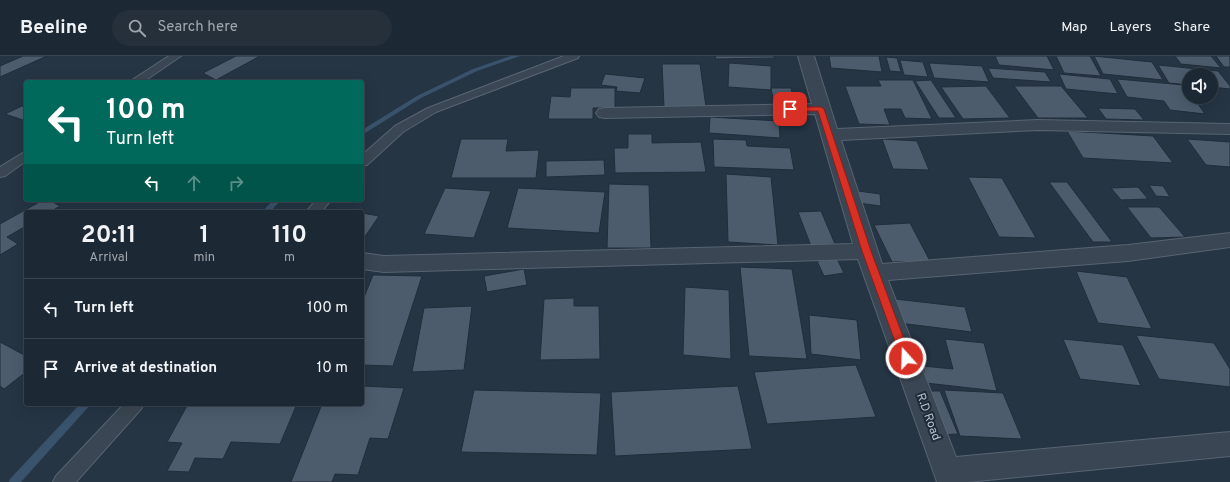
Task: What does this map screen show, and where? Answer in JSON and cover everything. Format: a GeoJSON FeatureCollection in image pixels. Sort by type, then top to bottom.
{"type":"FeatureCollection","features":[{"type":"Feature","properties":{"kind":"street","name":"R.D Road"},"geometry":{"type":"LineString","coordinates":[[806,56],[821,109],[866,251],[949,476]]}},
{"type":"Feature","properties":{"kind":"street"},"geometry":{"type":"LineString","coordinates":[[605,113],[821,109]]}},
{"type":"Feature","properties":{"kind":"street"},"geometry":{"type":"LineString","coordinates":[[829,135],[1038,125],[1230,130]]}},
{"type":"Feature","properties":{"kind":"street"},"geometry":{"type":"LineString","coordinates":[[875,273],[1128,253],[1230,240]]}},
{"type":"Feature","properties":{"kind":"street"},"geometry":{"type":"LineString","coordinates":[[364,261],[384,264],[866,251]]}},
{"type":"Feature","properties":{"kind":"street"},"geometry":{"type":"LineString","coordinates":[[949,476],[1230,444]]}},
{"type":"Feature","properties":{"kind":"lane"},"geometry":{"type":"LineString","coordinates":[[138,80],[176,56]]}},
{"type":"Feature","properties":{"kind":"lane"},"geometry":{"type":"LineString","coordinates":[[364,160],[399,129],[432,110],[574,56]]}},
{"type":"Feature","properties":{"kind":"lane"},"geometry":{"type":"LineString","coordinates":[[0,174],[24,156]]}},
{"type":"Feature","properties":{"kind":"lane"},"geometry":{"type":"LineString","coordinates":[[315,210],[322,202]]}},
{"type":"Feature","properties":{"kind":"lane"},"geometry":{"type":"LineString","coordinates":[[63,482],[133,406]]}},
{"type":"Feature","properties":{"kind":"building"},"geometry":{"type":"Polygon","coordinates":[[[23,56],[47,56],[0,77],[0,66],[23,56]]]}},
{"type":"Feature","properties":{"kind":"building"},"geometry":{"type":"Polygon","coordinates":[[[236,56],[260,56],[216,80],[203,73],[236,56]]]}},
{"type":"Feature","properties":{"kind":"building"},"geometry":{"type":"Polygon","coordinates":[[[715,56],[774,56],[775,58],[716,59],[715,56]]]}},
{"type":"Feature","properties":{"kind":"building"},"geometry":{"type":"Polygon","coordinates":[[[829,56],[879,56],[882,72],[831,68],[829,56]]]}},
{"type":"Feature","properties":{"kind":"building"},"geometry":{"type":"Polygon","coordinates":[[[995,56],[1047,56],[1054,70],[999,65],[995,56]]]}},
{"type":"Feature","properties":{"kind":"building"},"geometry":{"type":"Polygon","coordinates":[[[1056,56],[1090,56],[1101,76],[1064,73],[1056,56]]]}},
{"type":"Feature","properties":{"kind":"building"},"geometry":{"type":"Polygon","coordinates":[[[1094,56],[1152,62],[1163,80],[1103,74],[1094,56]]]}},
{"type":"Feature","properties":{"kind":"building"},"geometry":{"type":"Polygon","coordinates":[[[1175,56],[1211,56],[1221,68],[1181,64],[1175,56]]]}},
{"type":"Feature","properties":{"kind":"building"},"geometry":{"type":"Polygon","coordinates":[[[1216,56],[1230,56],[1230,67],[1224,67],[1216,56]]]}},
{"type":"Feature","properties":{"kind":"building"},"geometry":{"type":"Polygon","coordinates":[[[886,57],[897,58],[901,72],[890,71],[886,57]]]}},
{"type":"Feature","properties":{"kind":"building"},"geometry":{"type":"Polygon","coordinates":[[[900,60],[923,62],[928,77],[904,75],[900,60]]]}},
{"type":"Feature","properties":{"kind":"building"},"geometry":{"type":"Polygon","coordinates":[[[729,63],[771,66],[771,90],[728,87],[729,63]]]}},
{"type":"Feature","properties":{"kind":"building"},"geometry":{"type":"Polygon","coordinates":[[[929,63],[982,66],[989,82],[934,78],[929,63]]]}},
{"type":"Feature","properties":{"kind":"building"},"geometry":{"type":"Polygon","coordinates":[[[662,64],[700,64],[706,107],[664,107],[662,64]]]}},
{"type":"Feature","properties":{"kind":"building"},"geometry":{"type":"Polygon","coordinates":[[[1158,65],[1188,68],[1182,68],[1182,84],[1169,83],[1158,65]]]}},
{"type":"Feature","properties":{"kind":"building"},"geometry":{"type":"Polygon","coordinates":[[[988,68],[1045,72],[1051,82],[993,78],[988,68]]]}},
{"type":"Feature","properties":{"kind":"building"},"geometry":{"type":"Polygon","coordinates":[[[1218,71],[1230,86],[1230,89],[1218,88],[1218,71]]]}},
{"type":"Feature","properties":{"kind":"building"},"geometry":{"type":"Polygon","coordinates":[[[605,74],[645,78],[640,93],[616,91],[617,87],[601,85],[605,74]]]}},
{"type":"Feature","properties":{"kind":"building"},"geometry":{"type":"Polygon","coordinates":[[[1059,74],[1110,79],[1118,94],[1066,89],[1059,74]]]}},
{"type":"Feature","properties":{"kind":"building"},"geometry":{"type":"Polygon","coordinates":[[[1117,79],[1182,85],[1182,104],[1198,104],[1205,114],[1170,110],[1164,101],[1127,97],[1117,79]]]}},
{"type":"Feature","properties":{"kind":"building"},"geometry":{"type":"Polygon","coordinates":[[[878,80],[913,80],[932,119],[905,118],[901,109],[884,109],[890,125],[859,124],[845,86],[881,86],[878,80]]]}},
{"type":"Feature","properties":{"kind":"building"},"geometry":{"type":"Polygon","coordinates":[[[931,80],[956,118],[939,118],[915,81],[931,80]]]}},
{"type":"Feature","properties":{"kind":"building"},"geometry":{"type":"Polygon","coordinates":[[[986,86],[1010,118],[963,119],[941,87],[986,86]]]}},
{"type":"Feature","properties":{"kind":"building"},"geometry":{"type":"Polygon","coordinates":[[[1014,86],[1061,86],[1088,118],[1038,118],[1014,86]]]}},
{"type":"Feature","properties":{"kind":"building"},"geometry":{"type":"Polygon","coordinates":[[[571,88],[615,88],[615,108],[593,108],[593,119],[548,119],[551,96],[570,97],[571,88]]]}},
{"type":"Feature","properties":{"kind":"building"},"geometry":{"type":"Polygon","coordinates":[[[771,88],[791,88],[795,105],[774,104],[771,88]]]}},
{"type":"Feature","properties":{"kind":"building"},"geometry":{"type":"Polygon","coordinates":[[[22,106],[24,106],[24,120],[5,114],[22,106]]]}},
{"type":"Feature","properties":{"kind":"building"},"geometry":{"type":"Polygon","coordinates":[[[1098,108],[1135,109],[1144,120],[1106,119],[1098,108]]]}},
{"type":"Feature","properties":{"kind":"building"},"geometry":{"type":"Polygon","coordinates":[[[710,117],[779,121],[780,138],[709,133],[710,117]]]}},
{"type":"Feature","properties":{"kind":"building"},"geometry":{"type":"Polygon","coordinates":[[[1067,131],[1153,136],[1173,163],[1083,158],[1067,131]]]}},
{"type":"Feature","properties":{"kind":"building"},"geometry":{"type":"Polygon","coordinates":[[[628,134],[652,134],[652,143],[701,142],[706,172],[615,173],[614,148],[628,148],[628,134]]]}},
{"type":"Feature","properties":{"kind":"building"},"geometry":{"type":"Polygon","coordinates":[[[461,139],[508,139],[506,151],[539,150],[536,178],[451,178],[461,139]]]}},
{"type":"Feature","properties":{"kind":"building"},"geometry":{"type":"Polygon","coordinates":[[[713,139],[746,140],[747,146],[790,148],[794,170],[714,167],[713,139]]]}},
{"type":"Feature","properties":{"kind":"building"},"geometry":{"type":"Polygon","coordinates":[[[882,139],[917,141],[929,170],[893,169],[882,139]]]}},
{"type":"Feature","properties":{"kind":"building"},"geometry":{"type":"Polygon","coordinates":[[[1187,139],[1230,142],[1230,167],[1206,165],[1187,139]]]}},
{"type":"Feature","properties":{"kind":"building"},"geometry":{"type":"Polygon","coordinates":[[[604,160],[605,175],[546,177],[546,161],[604,160]]]}},
{"type":"Feature","properties":{"kind":"building"},"geometry":{"type":"Polygon","coordinates":[[[726,174],[771,177],[778,245],[728,242],[726,174]]]}},
{"type":"Feature","properties":{"kind":"building"},"geometry":{"type":"Polygon","coordinates":[[[968,177],[1002,178],[1036,238],[999,237],[968,177]]]}},
{"type":"Feature","properties":{"kind":"building"},"geometry":{"type":"Polygon","coordinates":[[[1049,182],[1067,182],[1112,242],[1093,242],[1049,182]]]}},
{"type":"Feature","properties":{"kind":"building"},"geometry":{"type":"Polygon","coordinates":[[[609,184],[649,185],[651,248],[607,248],[609,184]]]}},
{"type":"Feature","properties":{"kind":"building"},"geometry":{"type":"Polygon","coordinates":[[[1149,185],[1163,186],[1170,197],[1156,196],[1149,185]]]}},
{"type":"Feature","properties":{"kind":"building"},"geometry":{"type":"Polygon","coordinates":[[[1138,187],[1148,199],[1121,200],[1111,188],[1138,187]]]}},
{"type":"Feature","properties":{"kind":"building"},"geometry":{"type":"Polygon","coordinates":[[[445,188],[491,191],[474,238],[424,234],[445,188]]]}},
{"type":"Feature","properties":{"kind":"building"},"geometry":{"type":"Polygon","coordinates":[[[518,188],[605,192],[599,233],[507,228],[518,188]]]}},
{"type":"Feature","properties":{"kind":"building"},"geometry":{"type":"Polygon","coordinates":[[[858,191],[880,194],[881,206],[858,203],[858,191]]]}},
{"type":"Feature","properties":{"kind":"building"},"geometry":{"type":"Polygon","coordinates":[[[39,202],[53,202],[60,206],[53,210],[25,210],[39,202]]]}},
{"type":"Feature","properties":{"kind":"building"},"geometry":{"type":"Polygon","coordinates":[[[1127,207],[1159,207],[1185,237],[1151,238],[1127,207]]]}},
{"type":"Feature","properties":{"kind":"building"},"geometry":{"type":"Polygon","coordinates":[[[24,211],[24,227],[7,237],[18,244],[0,255],[0,224],[24,211]]]}},
{"type":"Feature","properties":{"kind":"building"},"geometry":{"type":"Polygon","coordinates":[[[821,211],[835,244],[811,246],[798,212],[821,211]]]}},
{"type":"Feature","properties":{"kind":"building"},"geometry":{"type":"Polygon","coordinates":[[[364,213],[379,216],[364,238],[364,213]]]}},
{"type":"Feature","properties":{"kind":"building"},"geometry":{"type":"Polygon","coordinates":[[[910,223],[930,261],[892,262],[874,225],[910,223]]]}},
{"type":"Feature","properties":{"kind":"building"},"geometry":{"type":"Polygon","coordinates":[[[837,259],[844,273],[824,276],[817,261],[837,259]]]}},
{"type":"Feature","properties":{"kind":"building"},"geometry":{"type":"Polygon","coordinates":[[[740,267],[792,269],[807,359],[749,356],[740,267]]]}},
{"type":"Feature","properties":{"kind":"building"},"geometry":{"type":"Polygon","coordinates":[[[524,269],[527,285],[487,292],[484,276],[524,269]]]}},
{"type":"Feature","properties":{"kind":"building"},"geometry":{"type":"Polygon","coordinates":[[[1076,271],[1127,277],[1152,329],[1098,323],[1076,271]]]}},
{"type":"Feature","properties":{"kind":"building"},"geometry":{"type":"Polygon","coordinates":[[[373,275],[422,276],[393,366],[364,365],[364,297],[373,275]]]}},
{"type":"Feature","properties":{"kind":"building"},"geometry":{"type":"Polygon","coordinates":[[[685,287],[729,290],[731,359],[683,355],[685,287]]]}},
{"type":"Feature","properties":{"kind":"building"},"geometry":{"type":"Polygon","coordinates":[[[574,298],[574,306],[599,306],[600,359],[540,360],[544,299],[574,298]]]}},
{"type":"Feature","properties":{"kind":"building"},"geometry":{"type":"Polygon","coordinates":[[[895,299],[965,307],[972,332],[899,323],[895,299]]]}},
{"type":"Feature","properties":{"kind":"building"},"geometry":{"type":"Polygon","coordinates":[[[472,306],[464,370],[412,372],[424,308],[472,306]]]}},
{"type":"Feature","properties":{"kind":"building"},"geometry":{"type":"Polygon","coordinates":[[[809,315],[857,320],[861,360],[811,354],[809,315]]]}},
{"type":"Feature","properties":{"kind":"building"},"geometry":{"type":"Polygon","coordinates":[[[1136,335],[1214,343],[1230,369],[1230,387],[1159,379],[1136,335]]]}},
{"type":"Feature","properties":{"kind":"building"},"geometry":{"type":"Polygon","coordinates":[[[945,339],[984,343],[997,391],[926,383],[923,366],[953,369],[945,339]]]}},
{"type":"Feature","properties":{"kind":"building"},"geometry":{"type":"Polygon","coordinates":[[[1063,339],[1123,345],[1141,386],[1080,379],[1063,339]]]}},
{"type":"Feature","properties":{"kind":"building"},"geometry":{"type":"Polygon","coordinates":[[[0,342],[24,355],[24,374],[4,389],[0,386],[0,342]]]}},
{"type":"Feature","properties":{"kind":"building"},"geometry":{"type":"Polygon","coordinates":[[[856,365],[876,417],[767,424],[754,372],[856,365]]]}},
{"type":"Feature","properties":{"kind":"building"},"geometry":{"type":"Polygon","coordinates":[[[364,386],[404,388],[388,439],[370,438],[358,475],[335,474],[332,482],[291,482],[321,406],[364,406],[364,386]]]}},
{"type":"Feature","properties":{"kind":"building"},"geometry":{"type":"Polygon","coordinates":[[[738,386],[752,449],[615,456],[611,392],[738,386]]]}},
{"type":"Feature","properties":{"kind":"building"},"geometry":{"type":"Polygon","coordinates":[[[474,390],[601,393],[597,455],[461,452],[474,390]]]}},
{"type":"Feature","properties":{"kind":"building"},"geometry":{"type":"Polygon","coordinates":[[[944,390],[1003,393],[1022,439],[960,436],[944,390]]]}},
{"type":"Feature","properties":{"kind":"building"},"geometry":{"type":"Polygon","coordinates":[[[920,391],[940,391],[958,434],[937,435],[920,391]]]}},
{"type":"Feature","properties":{"kind":"building"},"geometry":{"type":"Polygon","coordinates":[[[187,406],[296,406],[280,444],[231,442],[223,459],[195,458],[189,472],[167,471],[182,443],[167,442],[187,406]]]}},
{"type":"Feature","properties":{"kind":"waterway"},"geometry":{"type":"LineString","coordinates":[[364,132],[419,97],[475,70],[517,56]]}},
{"type":"Feature","properties":{"kind":"waterway"},"geometry":{"type":"LineString","coordinates":[[268,210],[275,202]]}},
{"type":"Feature","properties":{"kind":"waterway"},"geometry":{"type":"LineString","coordinates":[[14,482],[84,406]]}},
{"type":"Feature","properties":{"kind":"route"},"geometry":{"type":"LineString","coordinates":[[790,109],[821,109],[866,251],[906,358]]}}]}
